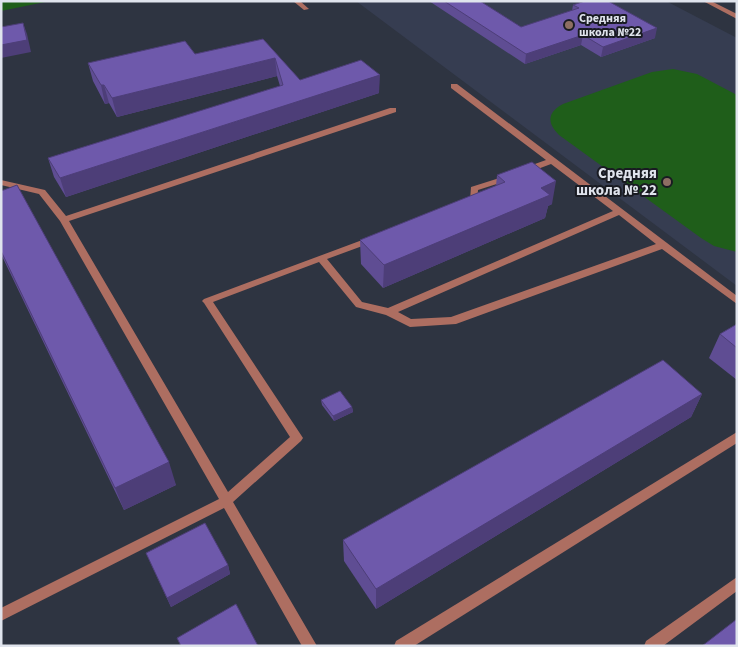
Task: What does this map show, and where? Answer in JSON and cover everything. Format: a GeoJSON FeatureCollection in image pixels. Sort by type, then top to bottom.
{"type":"FeatureCollection","features":[{"type":"Feature","properties":{"kind":"lane"},"geometry":{"type":"LineString","coordinates":[[296,1],[306,9]]}},
{"type":"Feature","properties":{"kind":"lane"},"geometry":{"type":"LineString","coordinates":[[706,1],[737,17]]}},
{"type":"Feature","properties":{"kind":"lane"},"geometry":{"type":"LineString","coordinates":[[454,86],[737,301]]}},
{"type":"Feature","properties":{"kind":"lane"},"geometry":{"type":"LineString","coordinates":[[64,220],[393,110]]}},
{"type":"Feature","properties":{"kind":"lane"},"geometry":{"type":"LineString","coordinates":[[456,209],[474,202],[474,190],[552,161]]}},
{"type":"Feature","properties":{"kind":"lane"},"geometry":{"type":"LineString","coordinates":[[1,182],[42,192],[64,220],[310,646]]}},
{"type":"Feature","properties":{"kind":"lane"},"geometry":{"type":"LineString","coordinates":[[389,312],[619,212]]}},
{"type":"Feature","properties":{"kind":"lane"},"geometry":{"type":"LineString","coordinates":[[1,615],[226,500],[297,438],[207,302],[384,235]]}},
{"type":"Feature","properties":{"kind":"lane"},"geometry":{"type":"LineString","coordinates":[[322,258],[359,305],[389,312],[410,323],[452,321],[663,245]]}},
{"type":"Feature","properties":{"kind":"lane"},"geometry":{"type":"LineString","coordinates":[[401,646],[737,437]]}},
{"type":"Feature","properties":{"kind":"lane"},"geometry":{"type":"LineString","coordinates":[[651,646],[737,583]]}},
{"type":"Feature","properties":{"kind":"shaded area","name":"Средняя школа № 22"},"geometry":{"type":"Polygon","coordinates":[[[356,1],[666,1],[737,38],[737,286],[356,1]]]}},
{"type":"Feature","properties":{"kind":"green space"},"geometry":{"type":"Polygon","coordinates":[[[1,1],[50,1],[1,11],[1,1]]]}},
{"type":"Feature","properties":{"kind":"green space"},"geometry":{"type":"Polygon","coordinates":[[[673,69],[697,74],[737,95],[737,252],[714,246],[701,238],[559,135],[552,126],[550,118],[554,110],[563,104],[652,72],[673,69]]]}},
{"type":"Feature","properties":{"kind":"building"},"geometry":{"type":"Polygon","coordinates":[[[444,1],[480,1],[521,27],[579,8],[573,5],[585,1],[608,1],[657,28],[603,47],[583,35],[526,54],[444,1]]]}},
{"type":"Feature","properties":{"kind":"building"},"geometry":{"type":"Polygon","coordinates":[[[23,23],[27,40],[1,45],[1,27],[23,23]]]}},
{"type":"Feature","properties":{"kind":"building"},"geometry":{"type":"Polygon","coordinates":[[[263,39],[300,80],[361,60],[380,75],[60,178],[48,158],[283,85],[275,58],[112,98],[104,85],[101,85],[88,63],[185,41],[195,54],[263,39]]]}},
{"type":"Feature","properties":{"kind":"building"},"geometry":{"type":"Polygon","coordinates":[[[532,162],[556,181],[541,188],[550,195],[384,265],[360,240],[505,182],[497,175],[532,162]]]}},
{"type":"Feature","properties":{"kind":"building"},"geometry":{"type":"Polygon","coordinates":[[[17,185],[169,462],[115,488],[1,251],[1,191],[17,185]]]}},
{"type":"Feature","properties":{"kind":"building"},"geometry":{"type":"Polygon","coordinates":[[[737,324],[737,348],[720,334],[737,324]]]}},
{"type":"Feature","properties":{"kind":"building"},"geometry":{"type":"Polygon","coordinates":[[[663,360],[702,394],[376,589],[343,540],[663,360]]]}},
{"type":"Feature","properties":{"kind":"building"},"geometry":{"type":"Polygon","coordinates":[[[340,391],[352,407],[333,416],[321,400],[340,391]]]}},
{"type":"Feature","properties":{"kind":"building"},"geometry":{"type":"Polygon","coordinates":[[[205,523],[228,565],[167,598],[146,553],[205,523]]]}},
{"type":"Feature","properties":{"kind":"building"},"geometry":{"type":"Polygon","coordinates":[[[236,604],[258,646],[181,646],[177,638],[236,604]]]}},
{"type":"Feature","properties":{"kind":"building"},"geometry":{"type":"Polygon","coordinates":[[[737,619],[737,646],[702,646],[737,619]]]}},
{"type":"Feature","properties":{"kind":"place","name":"Средняя школа №22"},"geometry":{"type":"Point","coordinates":[569,25]}},
{"type":"Feature","properties":{"kind":"place","name":"Средняя школа № 22"},"geometry":{"type":"Point","coordinates":[667,182]}}]}
